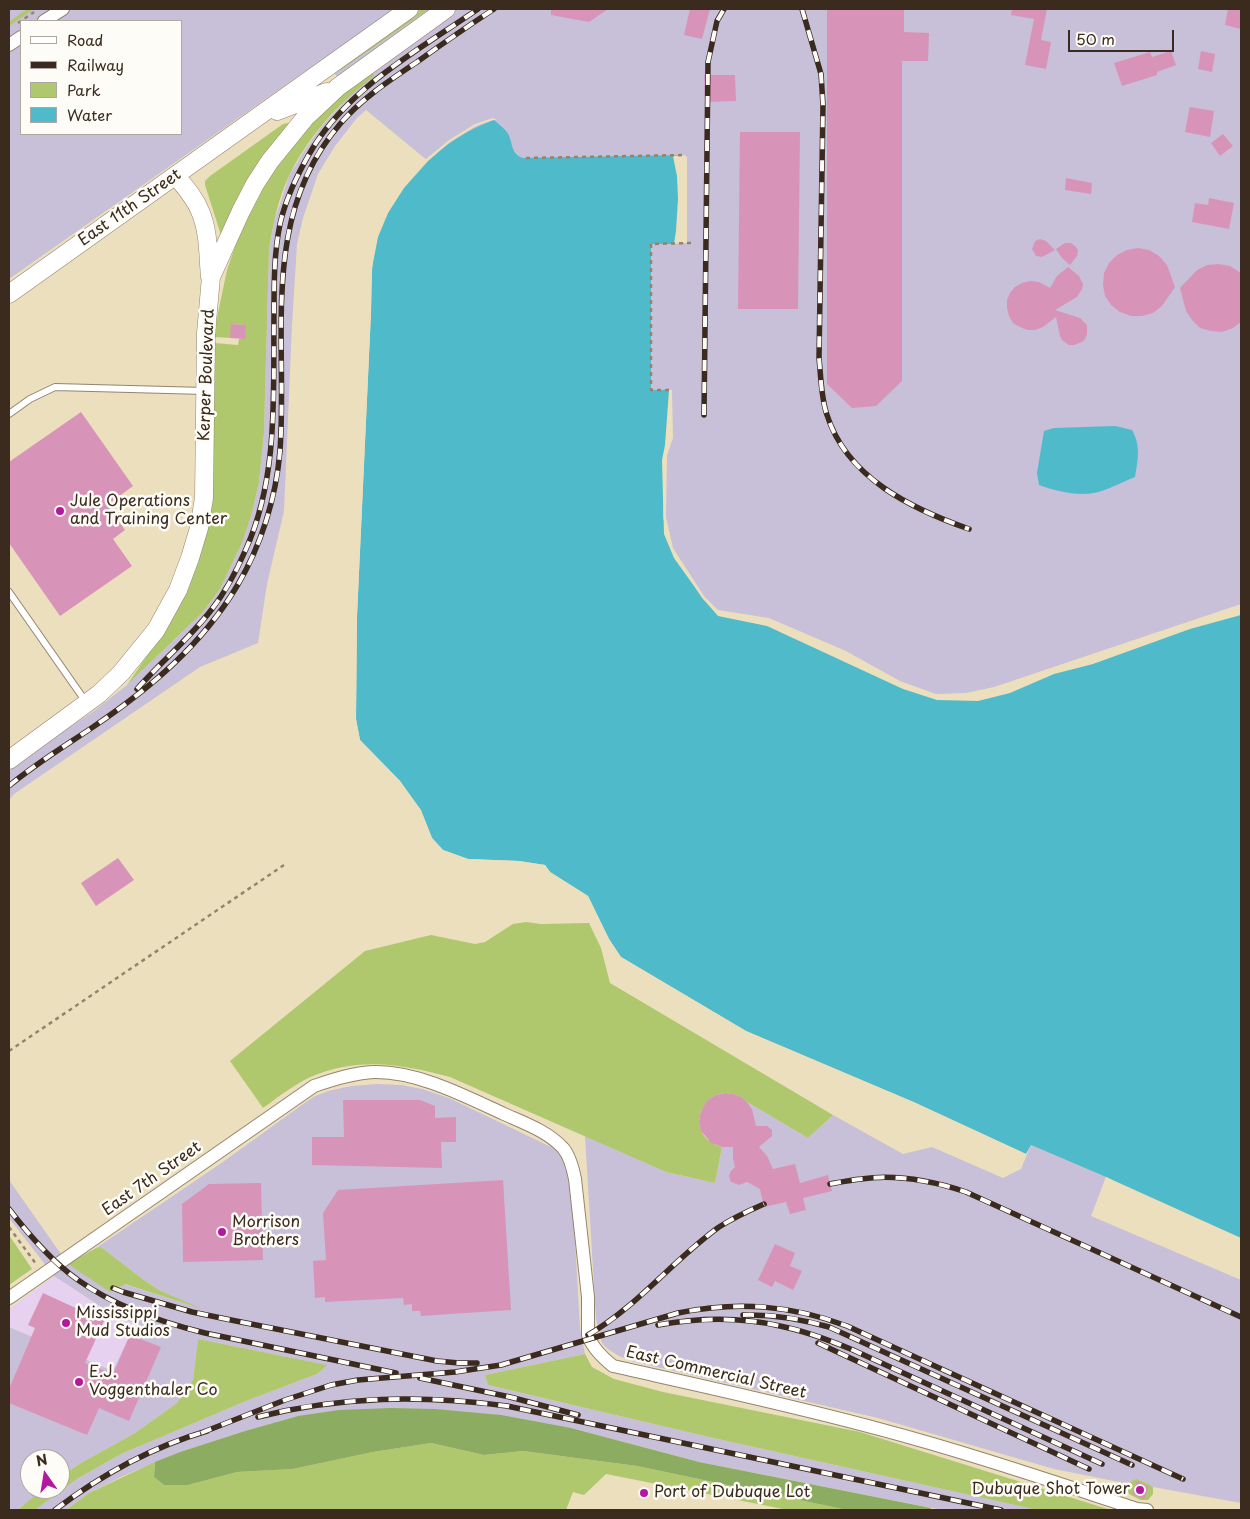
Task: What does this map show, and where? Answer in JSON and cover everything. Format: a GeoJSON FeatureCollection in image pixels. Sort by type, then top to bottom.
{"type":"FeatureCollection","features":[{"type":"Feature","properties":{"kind":"main road"},"geometry":{"type":"LineString","coordinates":[[250,121],[409,9]]}},
{"type":"Feature","properties":{"kind":"main road","name":"Kerper Boulevard"},"geometry":{"type":"LineString","coordinates":[[9,760],[99,694],[121,673],[156,630],[178,590],[199,528],[204,498],[206,333],[210,277],[241,211],[270,161],[305,118],[338,87],[446,9]]}},
{"type":"Feature","properties":{"kind":"main road"},"geometry":{"type":"LineString","coordinates":[[250,121],[338,87]]}},
{"type":"Feature","properties":{"kind":"main road","name":"East 11th Street"},"geometry":{"type":"LineString","coordinates":[[9,294],[176,176],[250,121]]}},
{"type":"Feature","properties":{"kind":"main road"},"geometry":{"type":"LineString","coordinates":[[176,176],[191,195],[201,213],[207,243],[210,277]]}},
{"type":"Feature","properties":{"kind":"street"},"geometry":{"type":"LineString","coordinates":[[46,20],[63,9]]}},
{"type":"Feature","properties":{"kind":"street"},"geometry":{"type":"LineString","coordinates":[[9,45],[20,38]]}},
{"type":"Feature","properties":{"kind":"street","name":"East Commercial Street"},"geometry":{"type":"LineString","coordinates":[[314,1086],[336,1078],[374,1072],[402,1074],[468,1098],[552,1137],[564,1149],[571,1163],[575,1179],[588,1297],[588,1335],[601,1356],[613,1366],[791,1406],[880,1429],[963,1453],[1137,1509],[1146,1510]]}},
{"type":"Feature","properties":{"kind":"street","name":"East 7th Street"},"geometry":{"type":"LineString","coordinates":[[9,1298],[314,1086]]}},
{"type":"Feature","properties":{"kind":"lane"},"geometry":{"type":"LineString","coordinates":[[9,414],[30,399],[56,387],[205,391]]}},
{"type":"Feature","properties":{"kind":"lane"},"geometry":{"type":"LineString","coordinates":[[9,592],[87,703]]}},
{"type":"Feature","properties":{"kind":"path"},"geometry":{"type":"LineString","coordinates":[[22,20],[39,9]]}},
{"type":"Feature","properties":{"kind":"path"},"geometry":{"type":"LineString","coordinates":[[16,24],[20,21]]}},
{"type":"Feature","properties":{"kind":"path"},"geometry":{"type":"LineString","coordinates":[[526,158],[685,156]]}},
{"type":"Feature","properties":{"kind":"path"},"geometry":{"type":"LineString","coordinates":[[669,390],[651,390],[650,244],[692,243]]}},
{"type":"Feature","properties":{"kind":"path"},"geometry":{"type":"LineString","coordinates":[[9,1050],[284,865]]}},
{"type":"Feature","properties":{"kind":"path"},"geometry":{"type":"LineString","coordinates":[[9,1227],[44,1274]]}},
{"type":"Feature","properties":{"kind":"shaded area"},"geometry":{"type":"Polygon","coordinates":[[[9,9],[1241,9],[1241,607],[1043,673],[967,696],[935,696],[717,612],[702,598],[671,549],[663,517],[664,455],[669,390],[651,390],[651,244],[428,161],[366,110],[357,118],[335,146],[318,174],[303,218],[297,244],[284,511],[267,584],[258,643],[200,667],[14,794],[9,800],[9,771],[34,751],[94,711],[127,685],[203,612],[220,589],[242,543],[252,513],[259,482],[264,433],[269,250],[274,222],[289,176],[320,128],[350,95],[324,58],[9,279],[9,9]]]}},
{"type":"Feature","properties":{"kind":"shaded area"},"geometry":{"type":"Polygon","coordinates":[[[402,1085],[449,1098],[551,1147],[561,1154],[566,1163],[574,1224],[580,1328],[585,1354],[485,1375],[488,1385],[709,1437],[1037,1510],[942,1510],[699,1462],[571,1428],[298,1416],[180,1452],[123,1476],[89,1493],[66,1510],[35,1510],[50,1499],[70,1499],[70,1484],[121,1454],[246,1401],[317,1374],[326,1365],[198,1339],[193,1380],[177,1403],[135,1433],[70,1470],[70,1449],[20,1449],[20,1499],[31,1499],[18,1510],[9,1510],[9,1327],[113,1371],[135,1324],[100,1306],[54,1276],[9,1218],[9,1180],[68,1264],[196,1307],[159,1290],[101,1247],[96,1248],[220,1164],[313,1097],[328,1091],[351,1086],[402,1085]]]}},
{"type":"Feature","properties":{"kind":"shaded area"},"geometry":{"type":"Polygon","coordinates":[[[747,1102],[808,1138],[833,1115],[903,1154],[932,1147],[1003,1178],[1021,1169],[1031,1145],[1106,1177],[1091,1216],[1241,1280],[1241,1503],[1153,1487],[1140,1480],[1129,1484],[1054,1469],[878,1418],[631,1361],[608,1349],[602,1343],[596,1319],[585,1136],[666,1172],[715,1183],[722,1147],[738,1145],[752,1109],[747,1102]]]}},
{"type":"Feature","properties":{"kind":"shaded area"},"geometry":{"type":"Polygon","coordinates":[[[54,1276],[100,1306],[135,1324],[114,1371],[9,1327],[9,1309],[54,1276]]]}},
{"type":"Feature","properties":{"kind":"green space"},"geometry":{"type":"Polygon","coordinates":[[[27,9],[34,9],[9,26],[9,22],[27,9]]]}},
{"type":"Feature","properties":{"kind":"green space"},"geometry":{"type":"Polygon","coordinates":[[[422,9],[427,10],[341,70],[340,67],[422,9]]]}},
{"type":"Feature","properties":{"kind":"green space"},"geometry":{"type":"Polygon","coordinates":[[[370,70],[374,76],[341,105],[308,143],[289,176],[279,203],[269,250],[264,433],[259,482],[252,513],[242,543],[220,589],[203,612],[127,685],[168,625],[181,602],[195,567],[214,343],[238,345],[239,339],[245,338],[245,325],[231,324],[231,338],[214,337],[227,270],[238,238],[254,200],[274,167],[316,117],[370,70]]]}},
{"type":"Feature","properties":{"kind":"green space"},"geometry":{"type":"Polygon","coordinates":[[[288,123],[289,125],[221,235],[205,181],[283,124],[288,123]]]}},
{"type":"Feature","properties":{"kind":"green space"},"geometry":{"type":"Polygon","coordinates":[[[526,922],[541,924],[589,923],[601,948],[610,983],[833,1115],[808,1138],[733,1094],[721,1094],[710,1099],[703,1108],[700,1119],[701,1130],[708,1140],[722,1147],[715,1183],[666,1172],[450,1077],[400,1066],[368,1064],[352,1066],[318,1074],[303,1081],[263,1108],[230,1061],[365,951],[431,935],[475,944],[485,942],[513,924],[526,922]]]}},
{"type":"Feature","properties":{"kind":"green space"},"geometry":{"type":"Polygon","coordinates":[[[9,1235],[32,1269],[9,1285],[9,1235]]]}},
{"type":"Feature","properties":{"kind":"green space"},"geometry":{"type":"Polygon","coordinates":[[[101,1247],[159,1290],[202,1309],[125,1284],[110,1292],[68,1264],[101,1247]]]}},
{"type":"Feature","properties":{"kind":"green space"},"geometry":{"type":"Polygon","coordinates":[[[198,1339],[327,1365],[317,1374],[246,1401],[121,1454],[70,1484],[70,1470],[135,1433],[177,1403],[193,1380],[198,1339]]]}},
{"type":"Feature","properties":{"kind":"green space"},"geometry":{"type":"Polygon","coordinates":[[[585,1354],[592,1367],[614,1379],[663,1392],[860,1432],[1111,1510],[1037,1510],[709,1437],[488,1385],[485,1375],[585,1354]]]}},
{"type":"Feature","properties":{"kind":"green space"},"geometry":{"type":"Polygon","coordinates":[[[435,1409],[501,1415],[571,1428],[699,1462],[931,1508],[930,1510],[847,1510],[637,1466],[523,1451],[484,1455],[431,1443],[373,1452],[293,1469],[237,1472],[188,1485],[164,1485],[154,1477],[155,1462],[245,1431],[298,1416],[339,1410],[435,1409]]]}},
{"type":"Feature","properties":{"kind":"green space"},"geometry":{"type":"Polygon","coordinates":[[[431,1443],[484,1455],[523,1451],[637,1466],[847,1510],[788,1510],[606,1474],[584,1495],[573,1492],[566,1510],[66,1510],[89,1493],[155,1462],[154,1477],[164,1485],[188,1485],[237,1472],[293,1469],[373,1452],[431,1443]]]}},
{"type":"Feature","properties":{"kind":"green space"},"geometry":{"type":"Polygon","coordinates":[[[1137,1479],[1153,1487],[1153,1494],[1148,1500],[1140,1500],[1129,1494],[1129,1484],[1137,1479]]]}},
{"type":"Feature","properties":{"kind":"green space"},"geometry":{"type":"Polygon","coordinates":[[[31,1499],[50,1499],[35,1510],[18,1510],[31,1499]]]}},
{"type":"Feature","properties":{"kind":"water"},"geometry":{"type":"Polygon","coordinates":[[[494,120],[508,135],[516,153],[523,158],[685,155],[684,244],[651,244],[651,390],[669,390],[671,438],[664,455],[663,517],[671,549],[702,598],[717,612],[768,620],[899,684],[935,696],[967,696],[994,690],[1241,607],[1241,1249],[1106,1177],[1031,1145],[1026,1154],[913,1102],[746,1031],[621,957],[609,939],[588,896],[550,872],[545,865],[519,861],[468,859],[443,850],[432,838],[421,810],[400,781],[360,740],[356,719],[357,616],[372,274],[375,245],[396,198],[423,165],[457,138],[494,120]]]}},
{"type":"Feature","properties":{"kind":"water"},"geometry":{"type":"Polygon","coordinates":[[[1115,426],[1132,430],[1135,436],[1138,453],[1135,477],[1104,490],[1087,494],[1066,492],[1039,485],[1037,473],[1044,431],[1054,428],[1115,426]]]}},
{"type":"Feature","properties":{"kind":"pier"},"geometry":{"type":"Polygon","coordinates":[[[493,118],[497,120],[476,126],[450,142],[428,161],[404,188],[388,213],[378,237],[372,268],[357,616],[356,719],[360,740],[400,781],[421,811],[432,838],[443,850],[468,859],[519,861],[545,865],[550,872],[588,896],[609,939],[621,957],[746,1031],[916,1103],[1026,1154],[1026,1156],[912,1104],[745,1034],[619,959],[606,940],[586,898],[549,874],[544,867],[519,863],[468,861],[442,852],[430,840],[419,812],[398,783],[358,742],[354,719],[356,562],[365,405],[369,267],[375,236],[385,212],[402,186],[426,159],[449,140],[475,124],[493,118]]]}},
{"type":"Feature","properties":{"kind":"pier"},"geometry":{"type":"Polygon","coordinates":[[[685,155],[687,157],[687,243],[674,244],[678,199],[677,176],[673,156],[685,155]]]}},
{"type":"Feature","properties":{"kind":"pier"},"geometry":{"type":"Polygon","coordinates":[[[669,390],[672,390],[673,438],[667,455],[666,517],[673,548],[704,596],[718,610],[769,618],[846,651],[900,681],[936,694],[966,693],[994,687],[1241,604],[1241,615],[1190,629],[1093,664],[1054,674],[1010,693],[978,701],[937,700],[903,689],[767,626],[718,616],[704,600],[674,558],[664,534],[662,460],[669,390]]]}},
{"type":"Feature","properties":{"kind":"pier"},"geometry":{"type":"Polygon","coordinates":[[[1106,1177],[1241,1238],[1241,1251],[1101,1191],[1106,1177]]]}},
{"type":"Feature","properties":{"kind":"building"},"geometry":{"type":"Polygon","coordinates":[[[551,9],[608,9],[589,22],[551,15],[551,9]]]}},
{"type":"Feature","properties":{"kind":"building"},"geometry":{"type":"Polygon","coordinates":[[[690,9],[710,9],[702,39],[684,35],[690,9]]]}},
{"type":"Feature","properties":{"kind":"building"},"geometry":{"type":"Polygon","coordinates":[[[827,9],[904,9],[904,32],[929,33],[928,61],[902,61],[902,381],[876,406],[852,408],[827,384],[827,9]]]}},
{"type":"Feature","properties":{"kind":"building"},"geometry":{"type":"Polygon","coordinates":[[[1012,9],[1047,9],[1041,40],[1051,42],[1046,69],[1025,65],[1034,19],[1011,15],[1012,9]]]}},
{"type":"Feature","properties":{"kind":"building"},"geometry":{"type":"Polygon","coordinates":[[[1228,9],[1241,9],[1241,29],[1225,25],[1228,9]]]}},
{"type":"Feature","properties":{"kind":"building"},"geometry":{"type":"Polygon","coordinates":[[[1171,51],[1176,65],[1157,72],[1157,75],[1122,86],[1114,63],[1150,52],[1152,57],[1171,51]]]}},
{"type":"Feature","properties":{"kind":"building"},"geometry":{"type":"Polygon","coordinates":[[[1201,51],[1215,54],[1212,72],[1198,69],[1201,51]]]}},
{"type":"Feature","properties":{"kind":"building"},"geometry":{"type":"Polygon","coordinates":[[[704,75],[735,75],[736,101],[705,102],[704,75]]]}},
{"type":"Feature","properties":{"kind":"building"},"geometry":{"type":"Polygon","coordinates":[[[1190,105],[1190,107],[1214,111],[1210,137],[1185,132],[1190,105]]]}},
{"type":"Feature","properties":{"kind":"building"},"geometry":{"type":"Polygon","coordinates":[[[740,132],[800,132],[798,309],[738,309],[740,132]]]}},
{"type":"Feature","properties":{"kind":"building"},"geometry":{"type":"Polygon","coordinates":[[[1223,134],[1233,146],[1220,156],[1211,143],[1223,134]]]}},
{"type":"Feature","properties":{"kind":"building"},"geometry":{"type":"Polygon","coordinates":[[[1066,178],[1092,183],[1091,194],[1065,190],[1066,178]]]}},
{"type":"Feature","properties":{"kind":"building"},"geometry":{"type":"Polygon","coordinates":[[[1209,198],[1234,203],[1229,229],[1192,222],[1195,203],[1208,205],[1209,198]]]}},
{"type":"Feature","properties":{"kind":"building"},"geometry":{"type":"Polygon","coordinates":[[[1040,239],[1046,241],[1055,250],[1042,257],[1036,256],[1032,249],[1035,241],[1040,239]]]}},
{"type":"Feature","properties":{"kind":"building"},"geometry":{"type":"Polygon","coordinates":[[[1065,243],[1071,243],[1078,250],[1077,256],[1070,265],[1056,249],[1065,243]]]}},
{"type":"Feature","properties":{"kind":"building"},"geometry":{"type":"Polygon","coordinates":[[[1138,248],[1149,250],[1159,256],[1167,265],[1175,287],[1162,306],[1153,313],[1131,316],[1120,312],[1111,305],[1105,296],[1103,285],[1104,273],[1109,263],[1117,255],[1127,250],[1138,248]]]}},
{"type":"Feature","properties":{"kind":"building"},"geometry":{"type":"Polygon","coordinates":[[[1207,265],[1230,266],[1241,273],[1241,322],[1233,328],[1222,332],[1200,328],[1192,320],[1186,311],[1180,288],[1197,270],[1207,265]]]}},
{"type":"Feature","properties":{"kind":"building"},"geometry":{"type":"Polygon","coordinates":[[[1068,267],[1079,276],[1083,284],[1082,289],[1077,297],[1055,310],[1080,318],[1087,325],[1085,339],[1074,345],[1069,345],[1062,340],[1056,317],[1043,327],[1035,330],[1027,330],[1013,323],[1009,316],[1007,300],[1015,287],[1030,281],[1039,282],[1050,288],[1057,276],[1068,267]]]}},
{"type":"Feature","properties":{"kind":"building"},"geometry":{"type":"Polygon","coordinates":[[[231,324],[246,325],[245,339],[230,338],[231,324]]]}},
{"type":"Feature","properties":{"kind":"building","name":"Jule Operations and Training Center"},"geometry":{"type":"Polygon","coordinates":[[[81,412],[133,486],[107,505],[125,530],[113,539],[132,566],[60,616],[9,543],[9,462],[81,412]]]}},
{"type":"Feature","properties":{"kind":"building"},"geometry":{"type":"Polygon","coordinates":[[[118,858],[134,880],[96,906],[81,883],[118,858]]]}},
{"type":"Feature","properties":{"kind":"building"},"geometry":{"type":"Polygon","coordinates":[[[725,1093],[741,1097],[747,1102],[752,1109],[756,1126],[767,1126],[772,1130],[772,1136],[759,1147],[767,1156],[773,1169],[795,1164],[800,1183],[828,1175],[832,1191],[803,1198],[806,1210],[790,1214],[786,1202],[764,1207],[760,1189],[747,1182],[739,1185],[731,1182],[729,1176],[735,1167],[733,1147],[722,1147],[711,1143],[701,1131],[699,1123],[703,1107],[708,1100],[716,1095],[725,1093]]]}},
{"type":"Feature","properties":{"kind":"building"},"geometry":{"type":"Polygon","coordinates":[[[343,1100],[420,1100],[435,1106],[435,1118],[456,1117],[456,1142],[441,1142],[442,1168],[312,1165],[312,1137],[344,1137],[343,1100]]]}},
{"type":"Feature","properties":{"kind":"building"},"geometry":{"type":"Polygon","coordinates":[[[503,1180],[511,1310],[421,1316],[420,1311],[412,1311],[412,1304],[404,1305],[403,1298],[325,1302],[325,1297],[315,1298],[313,1261],[326,1260],[323,1213],[338,1190],[503,1180]]]}},
{"type":"Feature","properties":{"kind":"building","name":"Morrison Brothers"},"geometry":{"type":"Polygon","coordinates":[[[261,1183],[263,1260],[183,1262],[182,1204],[209,1184],[261,1183]]]}},
{"type":"Feature","properties":{"kind":"building"},"geometry":{"type":"Polygon","coordinates":[[[775,1244],[795,1253],[790,1266],[802,1271],[793,1290],[775,1281],[772,1287],[758,1280],[775,1244]]]}},
{"type":"Feature","properties":{"kind":"building","name":"E.J. Voggenthaler Co"},"geometry":{"type":"Polygon","coordinates":[[[43,1293],[104,1321],[85,1363],[113,1374],[130,1335],[161,1347],[129,1421],[99,1408],[87,1435],[9,1403],[9,1389],[35,1328],[28,1325],[43,1293]]]}},
{"type":"Feature","properties":{"kind":"building","name":"Dubuque Shot Tower"},"geometry":{"type":"Polygon","coordinates":[[[1137,1481],[1149,1487],[1144,1499],[1132,1494],[1137,1481]]]}},
{"type":"Feature","properties":{"kind":"railway"},"geometry":{"type":"LineString","coordinates":[[137,689],[194,630],[217,602],[239,565],[257,521],[269,463],[272,433],[274,279],[277,246],[283,214],[299,174],[314,146],[348,104],[389,70],[478,9]]}},
{"type":"Feature","properties":{"kind":"railway"},"geometry":{"type":"LineString","coordinates":[[9,786],[114,712],[154,681],[191,647],[208,628],[237,586],[246,571],[260,538],[275,486],[280,451],[282,408],[281,323],[283,280],[288,239],[298,199],[314,160],[340,124],[366,98],[494,9]]}},
{"type":"Feature","properties":{"kind":"railway"},"geometry":{"type":"LineString","coordinates":[[704,415],[708,62],[717,21],[724,9]]}},
{"type":"Feature","properties":{"kind":"railway"},"geometry":{"type":"LineString","coordinates":[[802,9],[821,74],[823,105],[819,358],[822,395],[827,415],[837,437],[850,457],[884,488],[926,512],[969,529]]}},
{"type":"Feature","properties":{"kind":"railway"},"geometry":{"type":"LineString","coordinates":[[830,1184],[888,1177],[928,1182],[966,1192],[1241,1317]]}},
{"type":"Feature","properties":{"kind":"railway"},"geometry":{"type":"LineString","coordinates":[[588,1335],[623,1311],[719,1227],[764,1204]]}},
{"type":"Feature","properties":{"kind":"railway"},"geometry":{"type":"LineString","coordinates":[[9,1209],[41,1247],[68,1273],[93,1290],[123,1306],[172,1324],[205,1333],[396,1373]]}},
{"type":"Feature","properties":{"kind":"railway"},"geometry":{"type":"LineString","coordinates":[[113,1288],[192,1312],[437,1361],[477,1363]]}},
{"type":"Feature","properties":{"kind":"railway"},"geometry":{"type":"LineString","coordinates":[[201,1433],[285,1400],[331,1385],[358,1380],[455,1372],[501,1365],[678,1313],[700,1309],[743,1306],[784,1309],[805,1313],[847,1326],[1183,1479]]}},
{"type":"Feature","properties":{"kind":"railway"},"geometry":{"type":"LineString","coordinates":[[743,1315],[765,1315],[829,1327],[1132,1465]]}},
{"type":"Feature","properties":{"kind":"railway"},"geometry":{"type":"LineString","coordinates":[[658,1325],[703,1320],[735,1320],[765,1323],[808,1333],[853,1350],[1102,1464]]}},
{"type":"Feature","properties":{"kind":"railway"},"geometry":{"type":"LineString","coordinates":[[818,1343],[1089,1469]]}},
{"type":"Feature","properties":{"kind":"railway"},"geometry":{"type":"LineString","coordinates":[[420,1378],[510,1397],[578,1415]]}},
{"type":"Feature","properties":{"kind":"railway"},"geometry":{"type":"LineString","coordinates":[[258,1417],[289,1410],[351,1401],[413,1399],[475,1402],[507,1406],[1001,1510]]}},
{"type":"Feature","properties":{"kind":"railway"},"geometry":{"type":"LineString","coordinates":[[55,1510],[90,1485],[128,1463],[167,1445],[207,1431]]}},
{"type":"Feature","properties":{"kind":"place","name":"Jule Operations and Training Center"},"geometry":{"type":"Point","coordinates":[60,511]}},
{"type":"Feature","properties":{"kind":"place","name":"Morrison Brothers"},"geometry":{"type":"Point","coordinates":[222,1232]}},
{"type":"Feature","properties":{"kind":"place","name":"Mississippi Mud Studios"},"geometry":{"type":"Point","coordinates":[66,1323]}},
{"type":"Feature","properties":{"kind":"place","name":"E.J. Voggenthaler Co"},"geometry":{"type":"Point","coordinates":[79,1382]}},
{"type":"Feature","properties":{"kind":"place","name":"Dubuque Shot Tower"},"geometry":{"type":"Point","coordinates":[1140,1490]}},
{"type":"Feature","properties":{"kind":"place","name":"Port of Dubuque Lot"},"geometry":{"type":"Point","coordinates":[644,1493]}}]}
